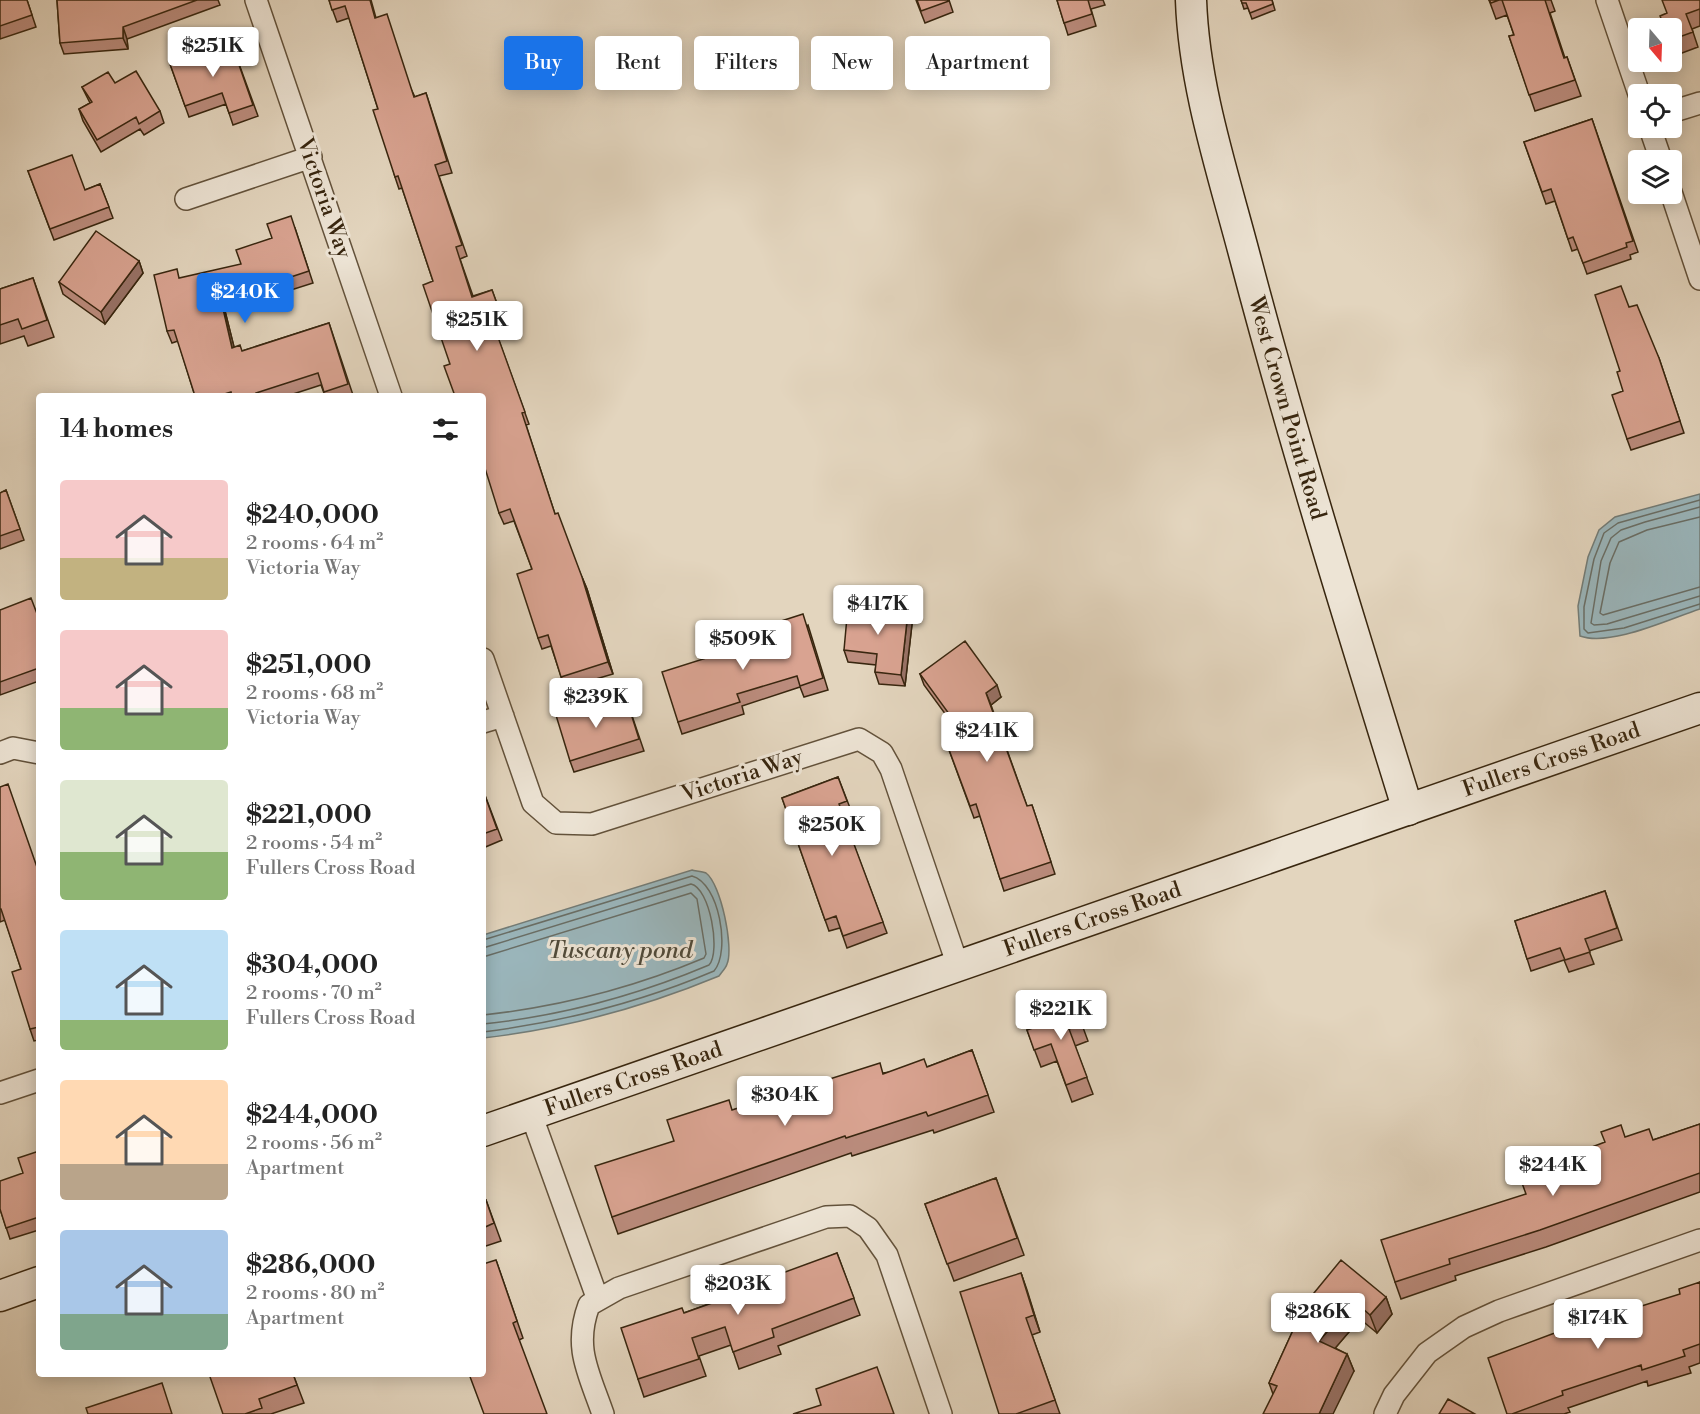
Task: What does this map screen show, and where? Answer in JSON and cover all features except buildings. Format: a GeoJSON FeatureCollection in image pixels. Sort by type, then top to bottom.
{"type":"FeatureCollection","features":[{"type":"Feature","properties":{"kind":"street","name":"Victoria Way"},"geometry":{"type":"LineString","coordinates":[[256,0],[390,393]]}},
{"type":"Feature","properties":{"kind":"street","name":"West Crown Point Road"},"geometry":{"type":"LineString","coordinates":[[1191,0],[1192,41],[1214,139],[1284,407],[1408,810]]}},
{"type":"Feature","properties":{"kind":"street"},"geometry":{"type":"LineString","coordinates":[[1606,0],[1635,84]]}},
{"type":"Feature","properties":{"kind":"street"},"geometry":{"type":"LineString","coordinates":[[1682,109],[1700,103]]}},
{"type":"Feature","properties":{"kind":"street"},"geometry":{"type":"LineString","coordinates":[[186,199],[310,157]]}},
{"type":"Feature","properties":{"kind":"street"},"geometry":{"type":"LineString","coordinates":[[1675,204],[1700,279]]}},
{"type":"Feature","properties":{"kind":"street","name":"Victoria Way"},"geometry":{"type":"LineString","coordinates":[[486,677],[493,719],[533,803],[556,823],[592,824],[859,739],[882,753],[891,770],[958,966]]}},
{"type":"Feature","properties":{"kind":"street","name":"Fullers Cross Road"},"geometry":{"type":"LineString","coordinates":[[486,1130],[1700,708]]}},
{"type":"Feature","properties":{"kind":"street"},"geometry":{"type":"LineString","coordinates":[[0,753],[13,748],[36,752]]}},
{"type":"Feature","properties":{"kind":"street"},"geometry":{"type":"LineString","coordinates":[[0,1094],[36,1081]]}},
{"type":"Feature","properties":{"kind":"street"},"geometry":{"type":"LineString","coordinates":[[531,1114],[598,1300]]}},
{"type":"Feature","properties":{"kind":"street"},"geometry":{"type":"LineString","coordinates":[[603,1414],[581,1348],[582,1324],[589,1305],[619,1288],[826,1217],[850,1216],[868,1228],[887,1256],[941,1414]]}},
{"type":"Feature","properties":{"kind":"street"},"geometry":{"type":"LineString","coordinates":[[1385,1414],[1394,1395],[1427,1353],[1464,1327],[1499,1311],[1700,1240]]}},
{"type":"Feature","properties":{"kind":"street"},"geometry":{"type":"LineString","coordinates":[[0,1296],[36,1283]]}},
{"type":"Feature","properties":{"kind":"water"},"geometry":{"type":"Polygon","coordinates":[[[1700,494],[1700,609],[1623,635],[1607,638],[1580,636],[1578,606],[1588,557],[1599,530],[1615,517],[1700,494]]]}},
{"type":"Feature","properties":{"kind":"water","name":"Tuscany pond"},"geometry":{"type":"Polygon","coordinates":[[[692,870],[706,873],[717,890],[725,917],[729,956],[719,976],[662,998],[573,1023],[486,1038],[486,934],[692,870]]]}}]}
